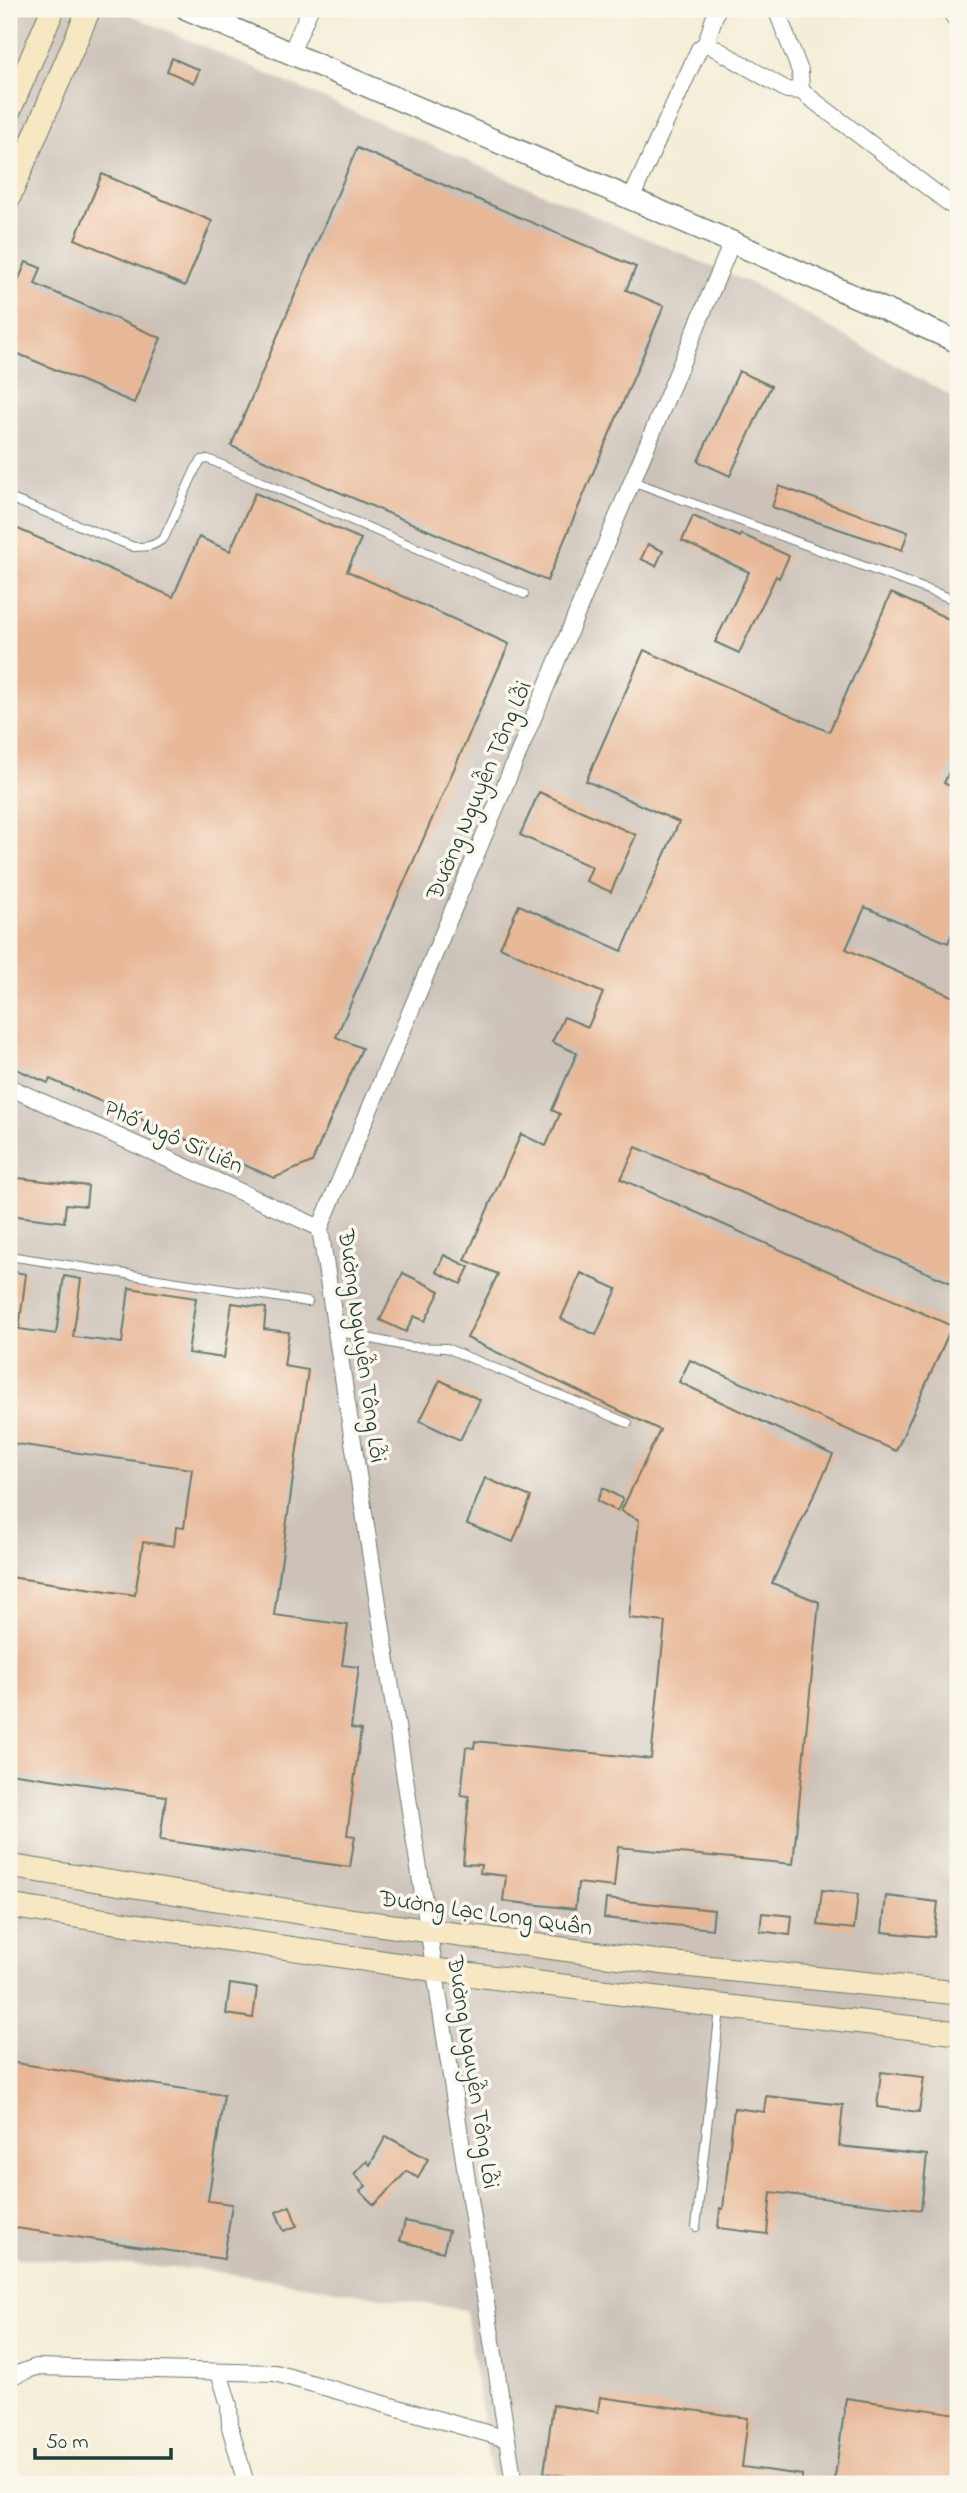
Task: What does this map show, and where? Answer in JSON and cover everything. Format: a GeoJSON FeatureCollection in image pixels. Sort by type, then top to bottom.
{"type":"FeatureCollection","features":[{"type":"Feature","properties":{"kind":"main road"},"geometry":{"type":"LineString","coordinates":[[9,111],[53,9]]}},
{"type":"Feature","properties":{"kind":"main road"},"geometry":{"type":"LineString","coordinates":[[9,197],[89,9]]}},
{"type":"Feature","properties":{"kind":"main road","name":"Đường Lạc Long Quân"},"geometry":{"type":"LineString","coordinates":[[9,1866],[341,1919],[666,1963],[958,1993]]}},
{"type":"Feature","properties":{"kind":"main road"},"geometry":{"type":"LineString","coordinates":[[9,1906],[435,1970],[958,2032]]}},
{"type":"Feature","properties":{"kind":"street"},"geometry":{"type":"LineString","coordinates":[[187,9],[732,242],[958,342]]}},
{"type":"Feature","properties":{"kind":"street"},"geometry":{"type":"LineString","coordinates":[[291,53],[310,9]]}},
{"type":"Feature","properties":{"kind":"street"},"geometry":{"type":"LineString","coordinates":[[631,199],[699,49],[706,43],[718,9]]}},
{"type":"Feature","properties":{"kind":"street"},"geometry":{"type":"LineString","coordinates":[[776,9],[800,71],[802,91]]}},
{"type":"Feature","properties":{"kind":"street"},"geometry":{"type":"LineString","coordinates":[[948,9],[958,22]]}},
{"type":"Feature","properties":{"kind":"street"},"geometry":{"type":"LineString","coordinates":[[706,43],[787,90],[802,91],[958,210]]}},
{"type":"Feature","properties":{"kind":"street","name":"Đường Nguyễn Tông Lỗi"},"geometry":{"type":"LineString","coordinates":[[514,2484],[320,1228],[732,242]]}},
{"type":"Feature","properties":{"kind":"street","name":"Phố Ngô Sĩ Liên"},"geometry":{"type":"LineString","coordinates":[[9,1087],[320,1228]]}},
{"type":"Feature","properties":{"kind":"street"},"geometry":{"type":"LineString","coordinates":[[9,2377],[36,2367],[275,2373],[507,2439]]}},
{"type":"Feature","properties":{"kind":"street"},"geometry":{"type":"LineString","coordinates":[[219,2372],[229,2406],[230,2427],[246,2484]]}},
{"type":"Feature","properties":{"kind":"lane"},"geometry":{"type":"LineString","coordinates":[[9,498],[134,547],[155,546],[164,538],[196,468],[202,460],[208,459],[524,594]]}},
{"type":"Feature","properties":{"kind":"lane"},"geometry":{"type":"LineString","coordinates":[[632,481],[958,601]]}},
{"type":"Feature","properties":{"kind":"lane"},"geometry":{"type":"LineString","coordinates":[[9,1256],[308,1302]]}},
{"type":"Feature","properties":{"kind":"lane"},"geometry":{"type":"LineString","coordinates":[[336,1331],[409,1347],[446,1348],[628,1423]]}},
{"type":"Feature","properties":{"kind":"lane"},"geometry":{"type":"LineString","coordinates":[[696,2227],[721,2006]]}},
{"type":"Feature","properties":{"kind":"shaded area"},"geometry":{"type":"Polygon","coordinates":[[[9,9],[117,9],[754,285],[958,400],[958,2484],[492,2484],[466,2310],[206,2270],[9,2257],[9,9]]]}},
{"type":"Feature","properties":{"kind":"building"},"geometry":{"type":"Polygon","coordinates":[[[172,58],[199,70],[194,83],[167,71],[172,58]]]}},
{"type":"Feature","properties":{"kind":"building"},"geometry":{"type":"Polygon","coordinates":[[[357,148],[636,267],[626,290],[664,306],[547,581],[231,446],[357,148]]]}},
{"type":"Feature","properties":{"kind":"building"},"geometry":{"type":"Polygon","coordinates":[[[102,174],[212,221],[185,286],[75,239],[102,174]]]}},
{"type":"Feature","properties":{"kind":"building"},"geometry":{"type":"Polygon","coordinates":[[[26,262],[41,268],[35,284],[161,338],[134,403],[9,350],[9,302],[26,262]]]}},
{"type":"Feature","properties":{"kind":"building"},"geometry":{"type":"Polygon","coordinates":[[[739,371],[771,386],[730,476],[698,461],[739,371]]]}},
{"type":"Feature","properties":{"kind":"building"},"geometry":{"type":"Polygon","coordinates":[[[779,486],[908,532],[902,550],[772,507],[779,486]]]}},
{"type":"Feature","properties":{"kind":"building"},"geometry":{"type":"Polygon","coordinates":[[[255,493],[361,539],[347,571],[509,644],[336,1037],[362,1048],[312,1162],[274,1178],[50,1079],[48,1083],[9,1066],[9,525],[173,597],[199,537],[230,551],[255,493]]]}},
{"type":"Feature","properties":{"kind":"building"},"geometry":{"type":"Polygon","coordinates":[[[693,516],[789,556],[779,578],[776,576],[739,653],[715,642],[749,572],[682,541],[693,516]]]}},
{"type":"Feature","properties":{"kind":"building"},"geometry":{"type":"Polygon","coordinates":[[[648,544],[663,551],[656,566],[641,559],[648,544]]]}},
{"type":"Feature","properties":{"kind":"building"},"geometry":{"type":"Polygon","coordinates":[[[891,593],[958,623],[958,752],[944,783],[958,790],[958,920],[948,943],[865,907],[846,949],[958,999],[958,1286],[636,1147],[621,1179],[952,1326],[896,1451],[690,1360],[679,1382],[833,1455],[772,1583],[819,1602],[793,1864],[618,1847],[614,1887],[578,1883],[575,1909],[503,1901],[506,1876],[480,1873],[481,1865],[463,1864],[469,1796],[461,1795],[466,1747],[474,1748],[475,1741],[651,1759],[665,1622],[629,1618],[639,1520],[621,1511],[660,1430],[467,1338],[498,1274],[465,1260],[521,1134],[546,1146],[560,1114],[552,1110],[577,1053],[552,1042],[564,1017],[588,1027],[603,993],[500,947],[519,905],[622,951],[679,822],[586,781],[644,650],[829,732],[891,593]],[[581,1273],[561,1319],[596,1335],[617,1289],[581,1273]]]}},
{"type":"Feature","properties":{"kind":"building"},"geometry":{"type":"Polygon","coordinates":[[[539,792],[636,835],[611,892],[586,881],[592,867],[520,835],[539,792]]]}},
{"type":"Feature","properties":{"kind":"building"},"geometry":{"type":"Polygon","coordinates":[[[9,1177],[88,1186],[86,1206],[66,1204],[64,1222],[9,1215],[9,1177]]]}},
{"type":"Feature","properties":{"kind":"building"},"geometry":{"type":"Polygon","coordinates":[[[444,1255],[469,1267],[461,1284],[436,1272],[444,1255]]]}},
{"type":"Feature","properties":{"kind":"building"},"geometry":{"type":"Polygon","coordinates":[[[9,1271],[26,1274],[19,1329],[56,1334],[64,1276],[81,1279],[73,1337],[122,1343],[129,1288],[196,1298],[188,1353],[224,1358],[232,1303],[266,1308],[264,1329],[289,1332],[284,1366],[308,1370],[274,1615],[348,1625],[342,1665],[359,1667],[351,1728],[361,1730],[347,1835],[355,1836],[350,1867],[160,1840],[166,1796],[9,1773],[9,1577],[135,1595],[143,1542],[174,1546],[176,1527],[184,1528],[192,1469],[9,1443],[9,1271]]]}},
{"type":"Feature","properties":{"kind":"building"},"geometry":{"type":"Polygon","coordinates":[[[403,1273],[440,1291],[425,1321],[414,1316],[406,1332],[380,1320],[403,1273]]]}},
{"type":"Feature","properties":{"kind":"building"},"geometry":{"type":"Polygon","coordinates":[[[440,1380],[480,1400],[460,1440],[420,1421],[440,1380]]]}},
{"type":"Feature","properties":{"kind":"building"},"geometry":{"type":"Polygon","coordinates":[[[485,1478],[531,1497],[513,1542],[467,1524],[485,1478]]]}},
{"type":"Feature","properties":{"kind":"building"},"geometry":{"type":"Polygon","coordinates":[[[603,1488],[623,1499],[617,1511],[597,1501],[603,1488]]]}},
{"type":"Feature","properties":{"kind":"building"},"geometry":{"type":"Polygon","coordinates":[[[822,1890],[858,1894],[854,1929],[818,1925],[822,1890]]]}},
{"type":"Feature","properties":{"kind":"building"},"geometry":{"type":"Polygon","coordinates":[[[886,1896],[938,1902],[934,1937],[882,1932],[886,1896]]]}},
{"type":"Feature","properties":{"kind":"building"},"geometry":{"type":"Polygon","coordinates":[[[606,1899],[714,1910],[712,1929],[604,1918],[606,1899]]]}},
{"type":"Feature","properties":{"kind":"building"},"geometry":{"type":"Polygon","coordinates":[[[762,1913],[792,1916],[790,1935],[760,1931],[762,1913]]]}},
{"type":"Feature","properties":{"kind":"building"},"geometry":{"type":"Polygon","coordinates":[[[230,1984],[257,1988],[253,2018],[226,2014],[230,1984]]]}},
{"type":"Feature","properties":{"kind":"building"},"geometry":{"type":"Polygon","coordinates":[[[9,2062],[224,2095],[208,2201],[232,2204],[224,2259],[9,2227],[9,2062]]]}},
{"type":"Feature","properties":{"kind":"building"},"geometry":{"type":"Polygon","coordinates":[[[881,2072],[924,2077],[919,2112],[877,2107],[881,2072]]]}},
{"type":"Feature","properties":{"kind":"building"},"geometry":{"type":"Polygon","coordinates":[[[766,2096],[843,2105],[839,2146],[927,2155],[921,2210],[771,2192],[767,2234],[718,2228],[720,2208],[723,2209],[734,2108],[764,2112],[766,2096]]]}},
{"type":"Feature","properties":{"kind":"building"},"geometry":{"type":"Polygon","coordinates":[[[386,2136],[428,2159],[418,2178],[407,2171],[374,2205],[360,2191],[366,2186],[354,2174],[367,2161],[370,2165],[386,2136]]]}},
{"type":"Feature","properties":{"kind":"building"},"geometry":{"type":"Polygon","coordinates":[[[290,2206],[297,2226],[284,2231],[276,2212],[290,2206]]]}},
{"type":"Feature","properties":{"kind":"building"},"geometry":{"type":"Polygon","coordinates":[[[405,2221],[449,2231],[443,2252],[400,2241],[405,2221]]]}},
{"type":"Feature","properties":{"kind":"building"},"geometry":{"type":"Polygon","coordinates":[[[600,2397],[748,2418],[742,2467],[802,2475],[802,2484],[626,2484],[544,2473],[553,2405],[598,2412],[600,2397]]]}},
{"type":"Feature","properties":{"kind":"building"},"geometry":{"type":"Polygon","coordinates":[[[846,2398],[958,2414],[958,2484],[834,2484],[846,2398]]]}}]}
